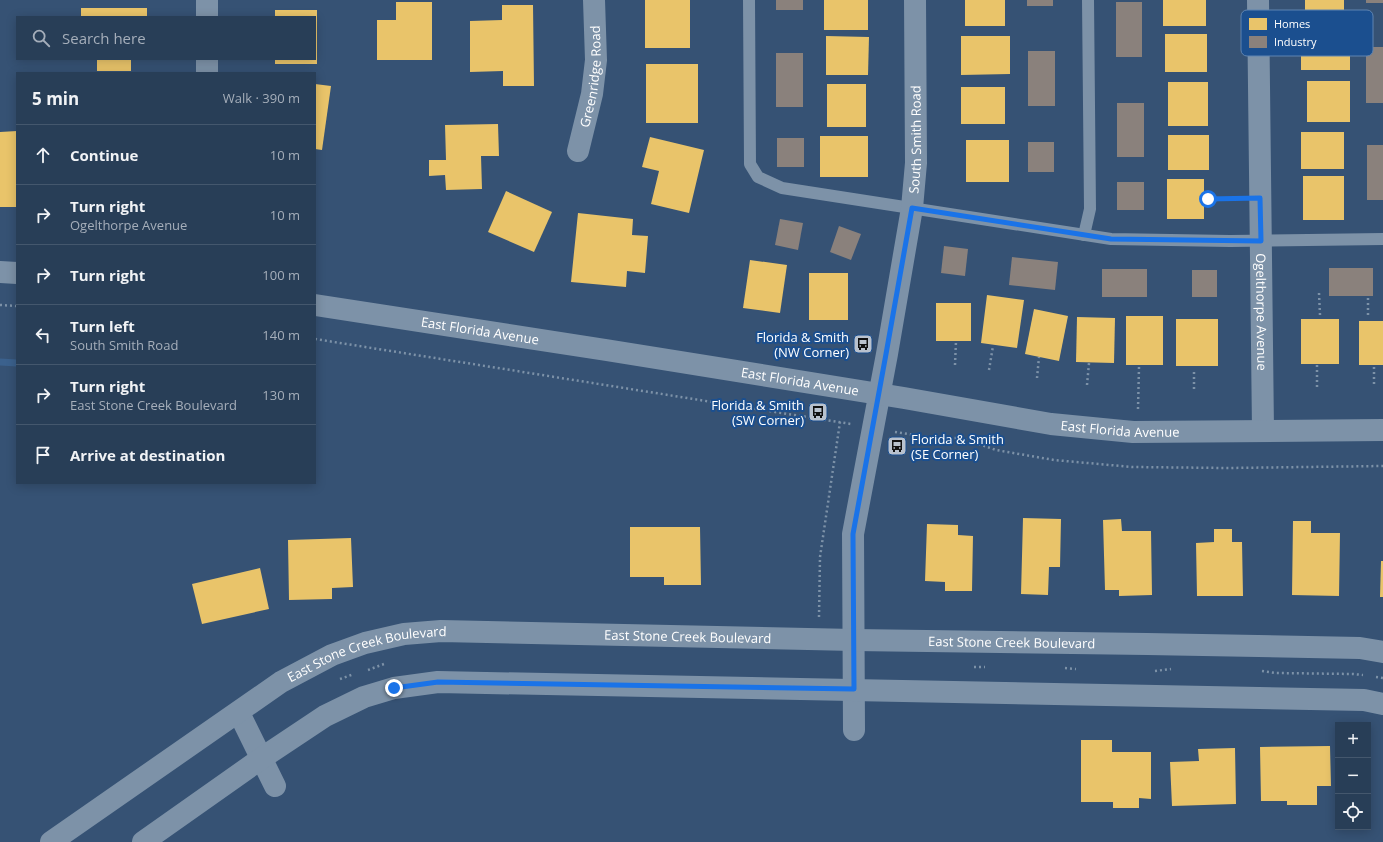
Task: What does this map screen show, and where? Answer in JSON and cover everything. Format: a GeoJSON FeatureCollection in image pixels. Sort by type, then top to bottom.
{"type":"FeatureCollection","features":[{"type":"Feature","properties":{"kind":"street"},"geometry":{"type":"LineString","coordinates":[[207,0],[207,16]]}},
{"type":"Feature","properties":{"kind":"street","name":"Greenridge Road"},"geometry":{"type":"LineString","coordinates":[[578,151],[592,94],[596,60],[594,0]]}},
{"type":"Feature","properties":{"kind":"street","name":"South Smith Road"},"geometry":{"type":"LineString","coordinates":[[854,730],[853,534],[912,208],[916,163],[915,0]]}},
{"type":"Feature","properties":{"kind":"street","name":"Ogelthorpe Avenue"},"geometry":{"type":"LineString","coordinates":[[1258,0],[1258,10]]}},
{"type":"Feature","properties":{"kind":"street","name":"Ogelthorpe Avenue"},"geometry":{"type":"LineString","coordinates":[[1259,56],[1263,432]]}},
{"type":"Feature","properties":{"kind":"street"},"geometry":{"type":"LineString","coordinates":[[207,60],[207,72]]}},
{"type":"Feature","properties":{"kind":"street"},"geometry":{"type":"LineString","coordinates":[[0,272],[16,273]]}},
{"type":"Feature","properties":{"kind":"street","name":"East Florida Avenue"},"geometry":{"type":"LineString","coordinates":[[316,305],[606,350],[1051,424],[1138,432],[1383,430]]}},
{"type":"Feature","properties":{"kind":"street","name":"East Stone Creek Boulevard"},"geometry":{"type":"LineString","coordinates":[[52,842],[239,713],[281,682],[332,655],[365,643],[404,634],[441,631],[854,640],[1360,648],[1383,652]]}},
{"type":"Feature","properties":{"kind":"street"},"geometry":{"type":"LineString","coordinates":[[143,842],[262,758],[325,716],[364,697],[394,688],[438,682],[1364,700],[1383,704]]}},
{"type":"Feature","properties":{"kind":"street"},"geometry":{"type":"LineString","coordinates":[[239,713],[275,786]]}},
{"type":"Feature","properties":{"kind":"lane"},"geometry":{"type":"LineString","coordinates":[[749,0],[750,164],[758,177],[782,188],[1111,239],[1261,241],[1383,239]]}},
{"type":"Feature","properties":{"kind":"lane"},"geometry":{"type":"LineString","coordinates":[[1084,235],[1090,209],[1088,0]]}},
{"type":"Feature","properties":{"kind":"path"},"geometry":{"type":"LineString","coordinates":[[1208,199],[1260,198]]}},
{"type":"Feature","properties":{"kind":"path"},"geometry":{"type":"LineString","coordinates":[[1319,293],[1320,315]]}},
{"type":"Feature","properties":{"kind":"path"},"geometry":{"type":"LineString","coordinates":[[1368,298],[1368,318]]}},
{"type":"Feature","properties":{"kind":"path"},"geometry":{"type":"LineString","coordinates":[[0,305],[16,306]]}},
{"type":"Feature","properties":{"kind":"path"},"geometry":{"type":"LineString","coordinates":[[316,339],[845,423]]}},
{"type":"Feature","properties":{"kind":"path"},"geometry":{"type":"LineString","coordinates":[[955,365],[956,341]]}},
{"type":"Feature","properties":{"kind":"path"},"geometry":{"type":"LineString","coordinates":[[989,370],[993,346]]}},
{"type":"Feature","properties":{"kind":"path"},"geometry":{"type":"LineString","coordinates":[[1037,378],[1039,357]]}},
{"type":"Feature","properties":{"kind":"path"},"geometry":{"type":"LineString","coordinates":[[1087,385],[1089,363]]}},
{"type":"Feature","properties":{"kind":"path"},"geometry":{"type":"LineString","coordinates":[[1317,365],[1317,387]]}},
{"type":"Feature","properties":{"kind":"path"},"geometry":{"type":"LineString","coordinates":[[1374,366],[1374,386]]}},
{"type":"Feature","properties":{"kind":"path"},"geometry":{"type":"LineString","coordinates":[[1138,367],[1138,432]]}},
{"type":"Feature","properties":{"kind":"path"},"geometry":{"type":"LineString","coordinates":[[1194,371],[1194,389]]}},
{"type":"Feature","properties":{"kind":"path"},"geometry":{"type":"LineString","coordinates":[[819,621],[820,557],[840,422]]}},
{"type":"Feature","properties":{"kind":"path"},"geometry":{"type":"LineString","coordinates":[[896,432],[934,438],[961,438],[996,450],[1054,460],[1132,467],[1228,468],[1383,466]]}},
{"type":"Feature","properties":{"kind":"path"},"geometry":{"type":"LineString","coordinates":[[970,668],[993,666]]}},
{"type":"Feature","properties":{"kind":"path"},"geometry":{"type":"LineString","coordinates":[[1059,667],[1082,670]]}},
{"type":"Feature","properties":{"kind":"path"},"geometry":{"type":"LineString","coordinates":[[1151,671],[1172,669]]}},
{"type":"Feature","properties":{"kind":"path"},"geometry":{"type":"LineString","coordinates":[[1261,671],[1275,673],[1353,674],[1368,676]]}},
{"type":"Feature","properties":{"kind":"path"},"geometry":{"type":"LineString","coordinates":[[1375,677],[1383,678]]}},
{"type":"Feature","properties":{"kind":"building: Homes"},"geometry":{"type":"Polygon","coordinates":[[[645,0],[690,0],[690,48],[645,48],[645,0]]]}},
{"type":"Feature","properties":{"kind":"building: Homes"},"geometry":{"type":"Polygon","coordinates":[[[824,0],[868,0],[868,30],[824,30],[824,0]]]}},
{"type":"Feature","properties":{"kind":"building: Homes"},"geometry":{"type":"Polygon","coordinates":[[[965,0],[1005,0],[1005,26],[965,26],[965,0]]]}},
{"type":"Feature","properties":{"kind":"building: Homes"},"geometry":{"type":"Polygon","coordinates":[[[1163,0],[1206,0],[1206,26],[1163,26],[1163,0]]]}},
{"type":"Feature","properties":{"kind":"building: Homes"},"geometry":{"type":"Polygon","coordinates":[[[1305,0],[1344,0],[1344,10],[1305,10],[1305,0]]]}},
{"type":"Feature","properties":{"kind":"building: Homes"},"geometry":{"type":"Polygon","coordinates":[[[396,2],[432,2],[432,60],[377,60],[377,20],[396,20],[396,2]]]}},
{"type":"Feature","properties":{"kind":"building: Homes"},"geometry":{"type":"Polygon","coordinates":[[[502,5],[533,5],[534,86],[503,86],[503,71],[470,72],[470,21],[502,20],[502,5]]]}},
{"type":"Feature","properties":{"kind":"building: Homes"},"geometry":{"type":"Polygon","coordinates":[[[81,8],[147,8],[147,16],[81,16],[81,8]]]}},
{"type":"Feature","properties":{"kind":"building: Homes"},"geometry":{"type":"Polygon","coordinates":[[[275,10],[317,10],[317,64],[275,64],[275,60],[316,60],[316,16],[275,16],[275,10]]]}},
{"type":"Feature","properties":{"kind":"building: Homes"},"geometry":{"type":"Polygon","coordinates":[[[1165,34],[1207,34],[1207,72],[1165,72],[1165,34]]]}},
{"type":"Feature","properties":{"kind":"building: Homes"},"geometry":{"type":"Polygon","coordinates":[[[826,36],[869,37],[868,75],[826,75],[826,36]]]}},
{"type":"Feature","properties":{"kind":"building: Homes"},"geometry":{"type":"Polygon","coordinates":[[[961,36],[1010,36],[1010,74],[961,75],[961,36]]]}},
{"type":"Feature","properties":{"kind":"building: Homes"},"geometry":{"type":"Polygon","coordinates":[[[1301,56],[1350,56],[1350,70],[1301,70],[1301,56]]]}},
{"type":"Feature","properties":{"kind":"building: Homes"},"geometry":{"type":"Polygon","coordinates":[[[97,60],[131,60],[131,71],[97,71],[97,60]]]}},
{"type":"Feature","properties":{"kind":"building: Homes"},"geometry":{"type":"Polygon","coordinates":[[[646,64],[698,64],[698,123],[646,123],[646,64]]]}},
{"type":"Feature","properties":{"kind":"building: Homes"},"geometry":{"type":"Polygon","coordinates":[[[1307,81],[1350,81],[1350,122],[1307,122],[1307,81]]]}},
{"type":"Feature","properties":{"kind":"building: Homes"},"geometry":{"type":"Polygon","coordinates":[[[1168,82],[1208,82],[1208,126],[1168,126],[1168,82]]]}},
{"type":"Feature","properties":{"kind":"building: Homes"},"geometry":{"type":"Polygon","coordinates":[[[316,84],[331,86],[322,150],[316,149],[316,84]]]}},
{"type":"Feature","properties":{"kind":"building: Homes"},"geometry":{"type":"Polygon","coordinates":[[[827,84],[866,84],[866,127],[827,127],[827,84]]]}},
{"type":"Feature","properties":{"kind":"building: Homes"},"geometry":{"type":"Polygon","coordinates":[[[961,87],[1005,87],[1005,124],[961,124],[961,87]]]}},
{"type":"Feature","properties":{"kind":"building: Homes"},"geometry":{"type":"Polygon","coordinates":[[[498,124],[499,156],[481,156],[482,189],[446,190],[445,175],[429,176],[429,160],[446,160],[445,125],[498,124]]]}},
{"type":"Feature","properties":{"kind":"building: Homes"},"geometry":{"type":"Polygon","coordinates":[[[16,131],[16,207],[0,207],[0,132],[16,131]]]}},
{"type":"Feature","properties":{"kind":"building: Homes"},"geometry":{"type":"Polygon","coordinates":[[[1301,132],[1344,132],[1344,169],[1301,169],[1301,132]]]}},
{"type":"Feature","properties":{"kind":"building: Homes"},"geometry":{"type":"Polygon","coordinates":[[[1168,135],[1209,135],[1209,170],[1168,170],[1168,135]]]}},
{"type":"Feature","properties":{"kind":"building: Homes"},"geometry":{"type":"Polygon","coordinates":[[[820,136],[868,136],[868,177],[820,177],[820,136]]]}},
{"type":"Feature","properties":{"kind":"building: Homes"},"geometry":{"type":"Polygon","coordinates":[[[650,137],[704,150],[689,213],[651,204],[659,171],[642,167],[650,137]]]}},
{"type":"Feature","properties":{"kind":"building: Homes"},"geometry":{"type":"Polygon","coordinates":[[[966,140],[1009,140],[1009,182],[966,182],[966,140]]]}},
{"type":"Feature","properties":{"kind":"building: Homes"},"geometry":{"type":"Polygon","coordinates":[[[1303,176],[1344,176],[1344,220],[1303,220],[1303,176]]]}},
{"type":"Feature","properties":{"kind":"building: Homes"},"geometry":{"type":"Polygon","coordinates":[[[1167,179],[1204,179],[1204,219],[1167,219],[1167,179]]]}},
{"type":"Feature","properties":{"kind":"building: Homes"},"geometry":{"type":"Polygon","coordinates":[[[506,191],[552,212],[534,252],[488,232],[506,191]]]}},
{"type":"Feature","properties":{"kind":"building: Homes"},"geometry":{"type":"Polygon","coordinates":[[[578,213],[633,219],[632,235],[648,236],[645,273],[627,271],[626,287],[571,282],[578,213]]]}},
{"type":"Feature","properties":{"kind":"building: Homes"},"geometry":{"type":"Polygon","coordinates":[[[750,260],[787,265],[780,313],[743,308],[750,260]]]}},
{"type":"Feature","properties":{"kind":"building: Homes"},"geometry":{"type":"Polygon","coordinates":[[[809,273],[848,273],[848,320],[809,320],[809,273]]]}},
{"type":"Feature","properties":{"kind":"building: Homes"},"geometry":{"type":"Polygon","coordinates":[[[987,295],[1024,300],[1017,348],[981,343],[987,295]]]}},
{"type":"Feature","properties":{"kind":"building: Homes"},"geometry":{"type":"Polygon","coordinates":[[[936,303],[971,303],[971,341],[936,341],[936,303]]]}},
{"type":"Feature","properties":{"kind":"building: Homes"},"geometry":{"type":"Polygon","coordinates":[[[1034,309],[1068,316],[1059,361],[1025,354],[1034,309]]]}},
{"type":"Feature","properties":{"kind":"building: Homes"},"geometry":{"type":"Polygon","coordinates":[[[1126,316],[1163,316],[1163,365],[1126,365],[1126,316]]]}},
{"type":"Feature","properties":{"kind":"building: Homes"},"geometry":{"type":"Polygon","coordinates":[[[1077,317],[1115,318],[1114,363],[1076,362],[1077,317]]]}},
{"type":"Feature","properties":{"kind":"building: Homes"},"geometry":{"type":"Polygon","coordinates":[[[1176,319],[1218,319],[1218,366],[1176,366],[1176,319]]]}},
{"type":"Feature","properties":{"kind":"building: Homes"},"geometry":{"type":"Polygon","coordinates":[[[1301,319],[1339,319],[1339,364],[1301,364],[1301,319]]]}},
{"type":"Feature","properties":{"kind":"building: Homes"},"geometry":{"type":"Polygon","coordinates":[[[1359,321],[1383,321],[1383,365],[1359,365],[1359,321]]]}},
{"type":"Feature","properties":{"kind":"building: Homes"},"geometry":{"type":"Polygon","coordinates":[[[1023,518],[1061,519],[1060,567],[1049,567],[1048,595],[1021,594],[1023,518]]]}},
{"type":"Feature","properties":{"kind":"building: Homes"},"geometry":{"type":"Polygon","coordinates":[[[1121,519],[1122,531],[1151,531],[1152,595],[1119,596],[1119,590],[1105,590],[1103,520],[1121,519]]]}},
{"type":"Feature","properties":{"kind":"building: Homes"},"geometry":{"type":"Polygon","coordinates":[[[1293,521],[1311,521],[1311,533],[1340,533],[1339,596],[1292,595],[1293,521]]]}},
{"type":"Feature","properties":{"kind":"building: Homes"},"geometry":{"type":"Polygon","coordinates":[[[927,524],[958,525],[958,535],[973,536],[972,591],[945,591],[945,582],[925,581],[927,524]]]}},
{"type":"Feature","properties":{"kind":"building: Homes"},"geometry":{"type":"Polygon","coordinates":[[[630,527],[700,527],[701,585],[664,585],[664,577],[630,577],[630,527]]]}},
{"type":"Feature","properties":{"kind":"building: Homes"},"geometry":{"type":"Polygon","coordinates":[[[1214,529],[1232,529],[1232,542],[1242,542],[1243,596],[1197,596],[1196,543],[1214,542],[1214,529]]]}},
{"type":"Feature","properties":{"kind":"building: Homes"},"geometry":{"type":"Polygon","coordinates":[[[351,538],[353,587],[332,588],[332,599],[289,600],[288,540],[351,538]]]}},
{"type":"Feature","properties":{"kind":"building: Homes"},"geometry":{"type":"Polygon","coordinates":[[[1381,561],[1383,561],[1383,597],[1380,597],[1381,561]]]}},
{"type":"Feature","properties":{"kind":"building: Homes"},"geometry":{"type":"Polygon","coordinates":[[[260,568],[269,609],[202,624],[192,584],[260,568]]]}},
{"type":"Feature","properties":{"kind":"building: Homes"},"geometry":{"type":"Polygon","coordinates":[[[1081,740],[1112,740],[1112,752],[1151,752],[1151,799],[1139,798],[1139,808],[1113,808],[1113,802],[1081,802],[1081,740]]]}},
{"type":"Feature","properties":{"kind":"building: Homes"},"geometry":{"type":"Polygon","coordinates":[[[1330,746],[1331,786],[1317,786],[1317,805],[1287,805],[1287,801],[1261,801],[1260,747],[1330,746]]]}},
{"type":"Feature","properties":{"kind":"building: Homes"},"geometry":{"type":"Polygon","coordinates":[[[1235,748],[1236,804],[1172,806],[1170,762],[1199,761],[1198,749],[1235,748]]]}},
{"type":"Feature","properties":{"kind":"building: Industry"},"geometry":{"type":"Polygon","coordinates":[[[776,0],[803,0],[803,10],[776,10],[776,0]]]}},
{"type":"Feature","properties":{"kind":"building: Industry"},"geometry":{"type":"Polygon","coordinates":[[[1027,0],[1053,0],[1053,6],[1027,6],[1027,0]]]}},
{"type":"Feature","properties":{"kind":"building: Industry"},"geometry":{"type":"Polygon","coordinates":[[[1366,0],[1383,0],[1383,3],[1366,3],[1366,0]]]}},
{"type":"Feature","properties":{"kind":"building: Industry"},"geometry":{"type":"Polygon","coordinates":[[[1116,2],[1142,2],[1142,57],[1116,57],[1116,2]]]}},
{"type":"Feature","properties":{"kind":"building: Industry"},"geometry":{"type":"Polygon","coordinates":[[[1373,47],[1383,47],[1383,103],[1366,103],[1366,56],[1373,56],[1373,47]]]}},
{"type":"Feature","properties":{"kind":"building: Industry"},"geometry":{"type":"Polygon","coordinates":[[[1028,51],[1055,51],[1055,106],[1028,106],[1028,51]]]}},
{"type":"Feature","properties":{"kind":"building: Industry"},"geometry":{"type":"Polygon","coordinates":[[[776,53],[803,53],[803,107],[776,107],[776,53]]]}},
{"type":"Feature","properties":{"kind":"building: Industry"},"geometry":{"type":"Polygon","coordinates":[[[1117,103],[1144,103],[1144,157],[1117,157],[1117,103]]]}},
{"type":"Feature","properties":{"kind":"building: Industry"},"geometry":{"type":"Polygon","coordinates":[[[777,138],[804,138],[804,167],[777,167],[777,138]]]}},
{"type":"Feature","properties":{"kind":"building: Industry"},"geometry":{"type":"Polygon","coordinates":[[[1028,142],[1054,142],[1054,172],[1028,172],[1028,142]]]}},
{"type":"Feature","properties":{"kind":"building: Industry"},"geometry":{"type":"Polygon","coordinates":[[[1367,145],[1383,145],[1383,200],[1367,200],[1367,145]]]}},
{"type":"Feature","properties":{"kind":"building: Industry"},"geometry":{"type":"Polygon","coordinates":[[[1117,182],[1144,182],[1144,210],[1117,210],[1117,182]]]}},
{"type":"Feature","properties":{"kind":"building: Industry"},"geometry":{"type":"Polygon","coordinates":[[[780,219],[803,223],[798,250],[775,245],[780,219]]]}},
{"type":"Feature","properties":{"kind":"building: Industry"},"geometry":{"type":"Polygon","coordinates":[[[839,226],[861,234],[851,260],[830,252],[839,226]]]}},
{"type":"Feature","properties":{"kind":"building: Industry"},"geometry":{"type":"Polygon","coordinates":[[[944,246],[968,249],[965,276],[941,273],[944,246]]]}},
{"type":"Feature","properties":{"kind":"building: Industry"},"geometry":{"type":"Polygon","coordinates":[[[1012,257],[1058,262],[1055,290],[1009,285],[1012,257]]]}},
{"type":"Feature","properties":{"kind":"building: Industry"},"geometry":{"type":"Polygon","coordinates":[[[1329,268],[1373,268],[1373,296],[1329,296],[1329,268]]]}},
{"type":"Feature","properties":{"kind":"building: Industry"},"geometry":{"type":"Polygon","coordinates":[[[1102,269],[1147,269],[1147,297],[1102,297],[1102,269]]]}},
{"type":"Feature","properties":{"kind":"building: Industry"},"geometry":{"type":"Polygon","coordinates":[[[1192,270],[1217,270],[1217,297],[1192,297],[1192,270]]]}},
{"type":"Feature","properties":{"kind":"waterway"},"geometry":{"type":"LineString","coordinates":[[0,362],[16,363]]}},
{"type":"Feature","properties":{"kind":"place","name":"Florida & Smith (NW Corner)"},"geometry":{"type":"Point","coordinates":[863,344]}},
{"type":"Feature","properties":{"kind":"place","name":"Florida & Smith (SW Corner)"},"geometry":{"type":"Point","coordinates":[818,412]}},
{"type":"Feature","properties":{"kind":"place","name":"Florida & Smith (SE Corner)"},"geometry":{"type":"Point","coordinates":[897,446]}},
{"type":"Feature","properties":{"kind":"route"},"geometry":{"type":"LineString","coordinates":[[394,688],[438,682],[854,689],[853,534],[912,208],[1111,239],[1261,241],[1260,198],[1208,199]]}}]}
